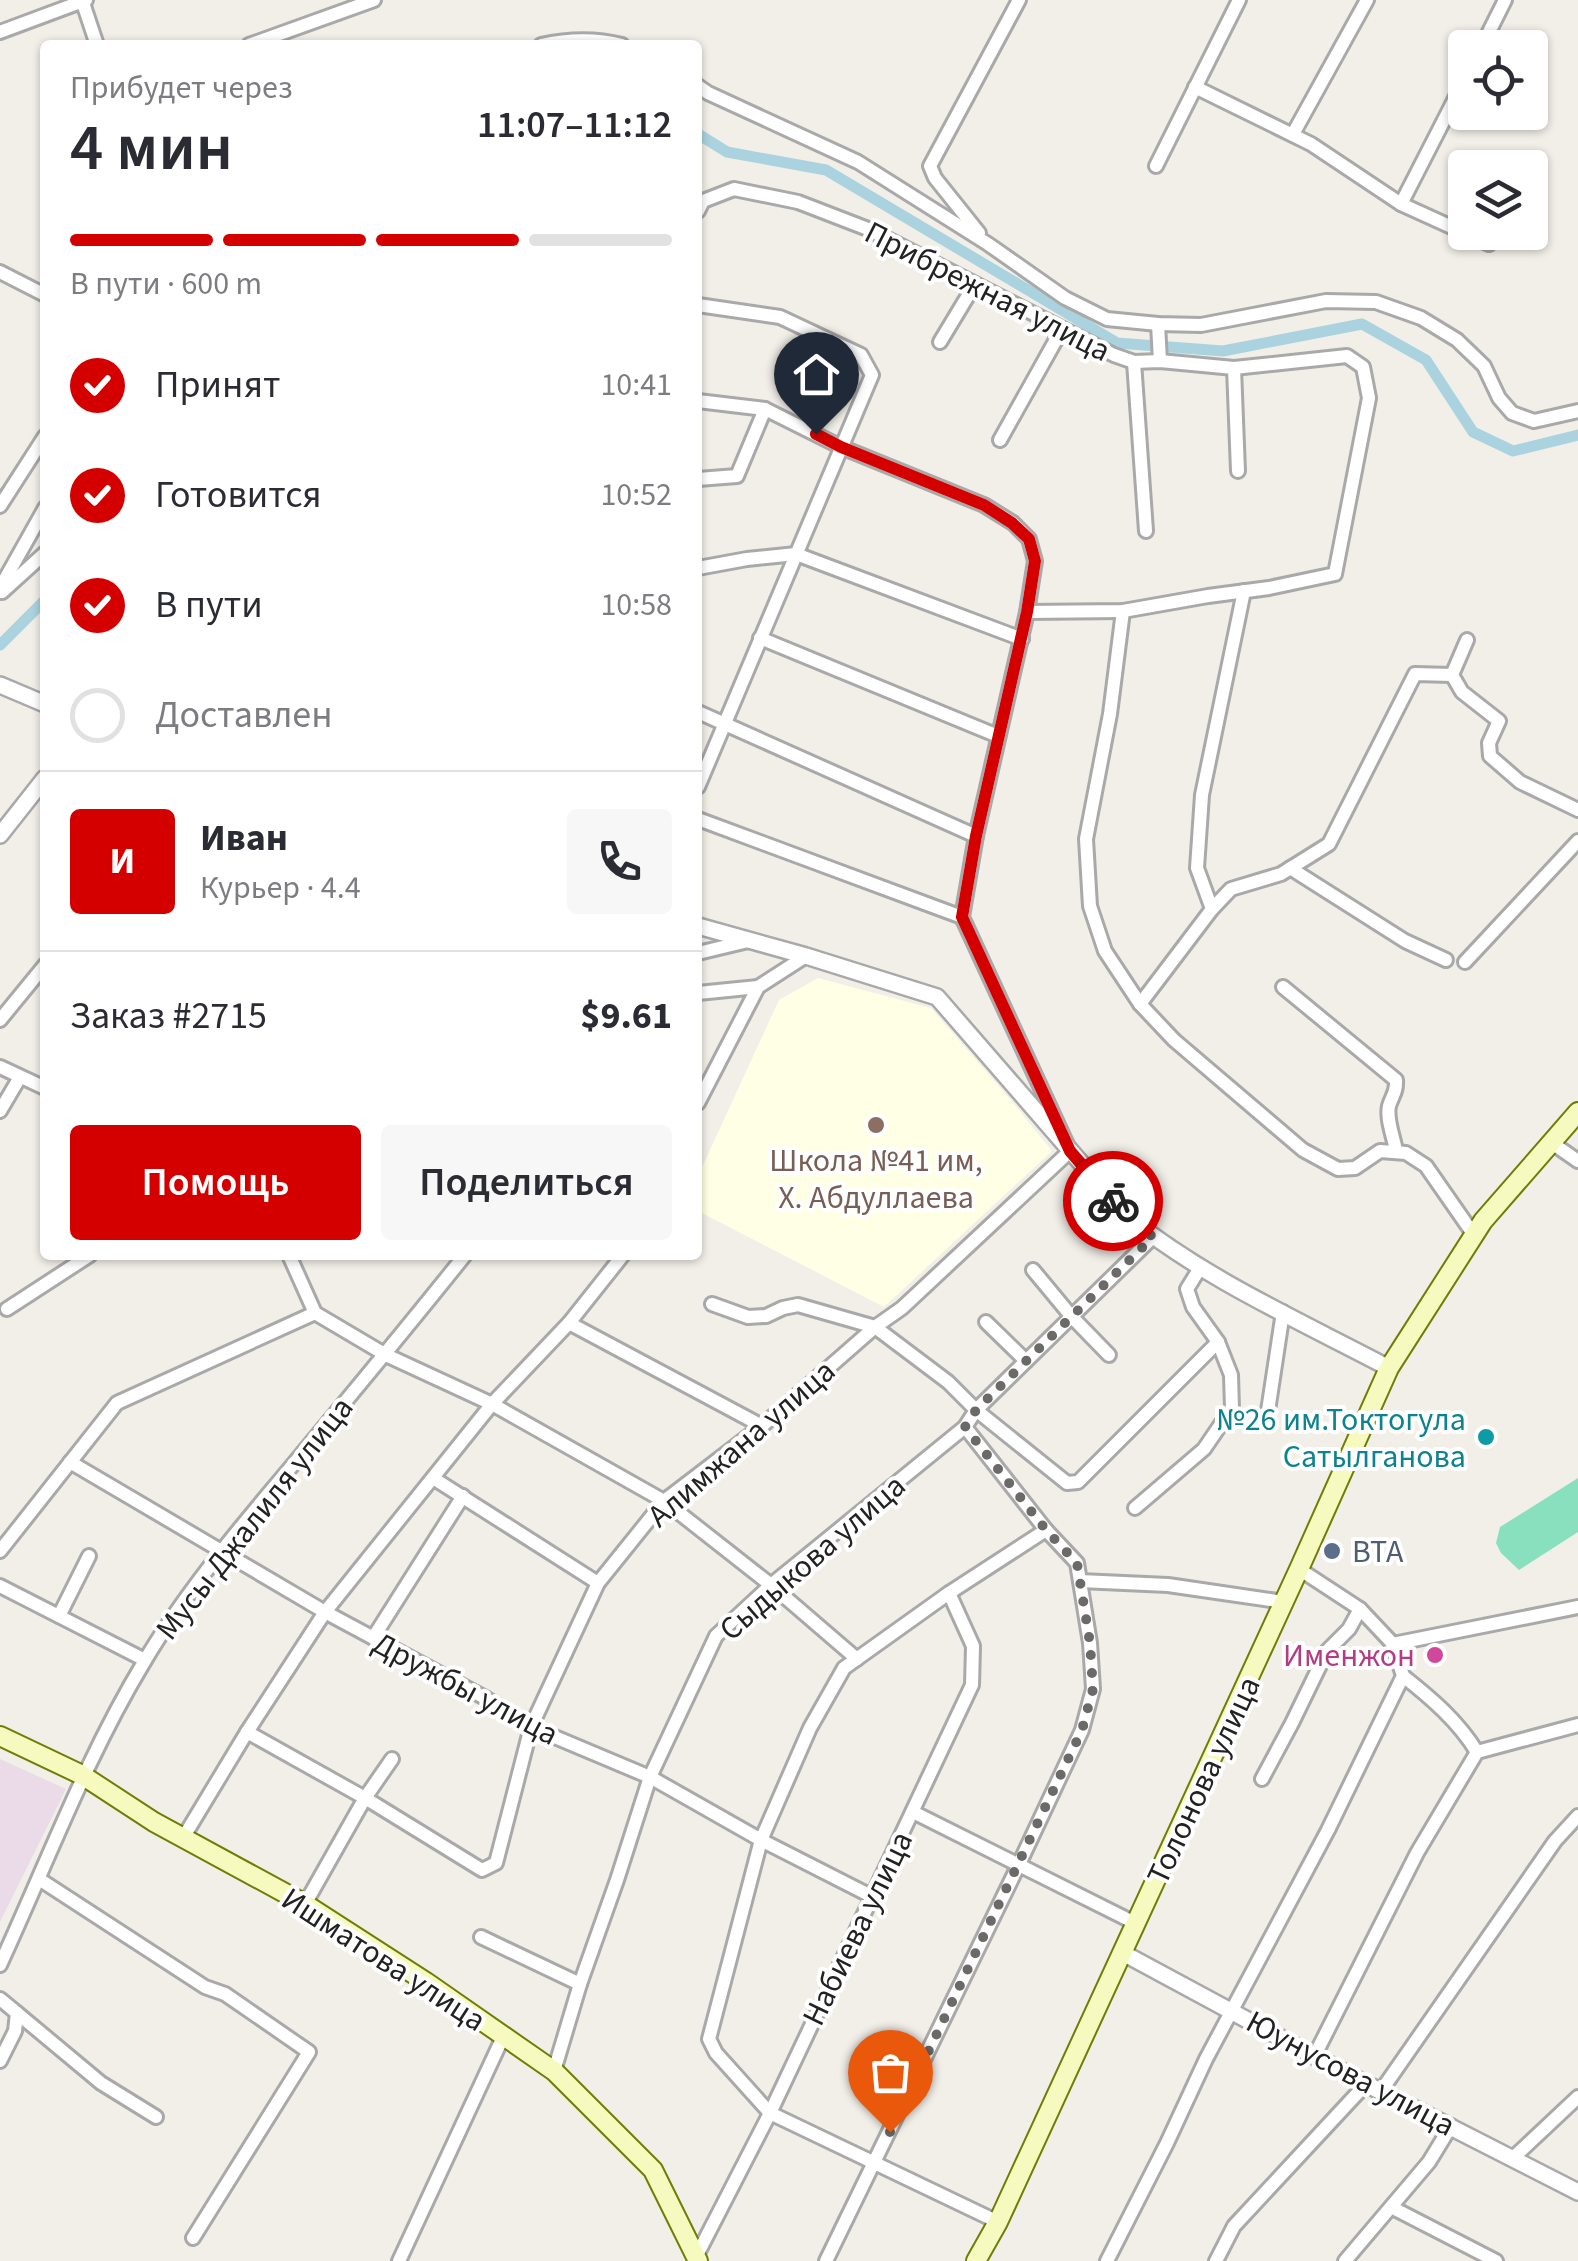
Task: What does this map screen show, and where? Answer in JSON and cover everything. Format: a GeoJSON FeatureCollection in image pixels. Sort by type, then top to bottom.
{"type":"FeatureCollection","features":[{"type":"Feature","properties":{"kind":"main road","name":"Толонова улица"},"geometry":{"type":"LineString","coordinates":[[976,2261],[1124,1953],[1389,1368],[1483,1221],[1578,1112]]}},
{"type":"Feature","properties":{"kind":"main road","name":"Ишматова улица"},"geometry":{"type":"LineString","coordinates":[[0,1736],[82,1776],[154,1822],[305,1904],[554,2071],[653,2170],[694,2258]]}},
{"type":"Feature","properties":{"kind":"street"},"geometry":{"type":"LineString","coordinates":[[0,32],[84,0],[96,40]]}},
{"type":"Feature","properties":{"kind":"street"},"geometry":{"type":"LineString","coordinates":[[264,40],[374,0]]}},
{"type":"Feature","properties":{"kind":"street"},"geometry":{"type":"LineString","coordinates":[[988,244],[934,178],[930,166],[1018,0]]}},
{"type":"Feature","properties":{"kind":"street"},"geometry":{"type":"LineString","coordinates":[[1156,166],[1239,0]]}},
{"type":"Feature","properties":{"kind":"street"},"geometry":{"type":"LineString","coordinates":[[1292,134],[1368,0]]}},
{"type":"Feature","properties":{"kind":"street"},"geometry":{"type":"LineString","coordinates":[[1491,30],[1505,0]]}},
{"type":"Feature","properties":{"kind":"street"},"geometry":{"type":"LineString","coordinates":[[1195,87],[1292,134],[1401,204],[1448,225]]}},
{"type":"Feature","properties":{"kind":"street"},"geometry":{"type":"LineString","coordinates":[[702,88],[858,162],[1065,298],[1107,318],[1201,324],[1326,301],[1376,302],[1421,318],[1457,340],[1484,366],[1512,413],[1534,421],[1578,411]]}},
{"type":"Feature","properties":{"kind":"street"},"geometry":{"type":"LineString","coordinates":[[1401,204],[1448,112]]}},
{"type":"Feature","properties":{"kind":"street","name":"Прибрежная улица"},"geometry":{"type":"LineString","coordinates":[[702,202],[734,189],[798,202],[868,229],[1114,356],[1134,362],[1234,368],[1347,356],[1363,367],[1369,398],[1335,574],[1123,611],[1027,612]]}},
{"type":"Feature","properties":{"kind":"street"},"geometry":{"type":"LineString","coordinates":[[0,272],[40,292]]}},
{"type":"Feature","properties":{"kind":"street"},"geometry":{"type":"LineString","coordinates":[[940,342],[974,284]]}},
{"type":"Feature","properties":{"kind":"street"},"geometry":{"type":"LineString","coordinates":[[702,305],[780,316],[861,355],[872,375],[702,777]]}},
{"type":"Feature","properties":{"kind":"street"},"geometry":{"type":"LineString","coordinates":[[1158,324],[1160,361]]}},
{"type":"Feature","properties":{"kind":"street"},"geometry":{"type":"LineString","coordinates":[[1000,440],[1062,329]]}},
{"type":"Feature","properties":{"kind":"street"},"geometry":{"type":"LineString","coordinates":[[1134,362],[1146,531]]}},
{"type":"Feature","properties":{"kind":"street"},"geometry":{"type":"LineString","coordinates":[[1234,368],[1238,471]]}},
{"type":"Feature","properties":{"kind":"street"},"geometry":{"type":"LineString","coordinates":[[702,401],[765,409],[841,447],[984,505],[1029,539],[1035,561],[1027,612],[976,836],[962,917],[1070,1151]]}},
{"type":"Feature","properties":{"kind":"street"},"geometry":{"type":"LineString","coordinates":[[702,479],[737,476],[765,409]]}},
{"type":"Feature","properties":{"kind":"street"},"geometry":{"type":"LineString","coordinates":[[0,506],[40,444]]}},
{"type":"Feature","properties":{"kind":"street"},"geometry":{"type":"LineString","coordinates":[[0,591],[40,517]]}},
{"type":"Feature","properties":{"kind":"street"},"geometry":{"type":"LineString","coordinates":[[702,567],[796,554],[1022,640]]}},
{"type":"Feature","properties":{"kind":"street"},"geometry":{"type":"LineString","coordinates":[[0,591],[40,557]]}},
{"type":"Feature","properties":{"kind":"street"},"geometry":{"type":"LineString","coordinates":[[1212,909],[1197,868],[1202,796],[1244,591]]}},
{"type":"Feature","properties":{"kind":"street"},"geometry":{"type":"LineString","coordinates":[[1123,611],[1110,714],[1086,839],[1090,906],[1105,951],[1140,1004],[1174,1040],[1304,1150],[1338,1169],[1354,1168],[1380,1151],[1406,1154],[1426,1166],[1474,1234]]}},
{"type":"Feature","properties":{"kind":"street"},"geometry":{"type":"LineString","coordinates":[[760,638],[998,736]]}},
{"type":"Feature","properties":{"kind":"street"},"geometry":{"type":"LineString","coordinates":[[1452,675],[1467,640]]}},
{"type":"Feature","properties":{"kind":"street"},"geometry":{"type":"LineString","coordinates":[[1140,1004],[1231,889],[1281,874],[1329,844],[1415,674],[1452,675]]}},
{"type":"Feature","properties":{"kind":"street"},"geometry":{"type":"LineString","coordinates":[[1452,675],[1462,692],[1499,720],[1488,743],[1490,756],[1520,782],[1578,810]]}},
{"type":"Feature","properties":{"kind":"street"},"geometry":{"type":"LineString","coordinates":[[0,686],[40,701]]}},
{"type":"Feature","properties":{"kind":"street"},"geometry":{"type":"LineString","coordinates":[[702,714],[976,836]]}},
{"type":"Feature","properties":{"kind":"street"},"geometry":{"type":"LineString","coordinates":[[0,835],[40,784]]}},
{"type":"Feature","properties":{"kind":"street"},"geometry":{"type":"LineString","coordinates":[[702,820],[962,917]]}},
{"type":"Feature","properties":{"kind":"street"},"geometry":{"type":"LineString","coordinates":[[1466,962],[1578,842]]}},
{"type":"Feature","properties":{"kind":"street"},"geometry":{"type":"LineString","coordinates":[[1290,868],[1405,941],[1446,960]]}},
{"type":"Feature","properties":{"kind":"street"},"geometry":{"type":"LineString","coordinates":[[702,927],[937,997],[1127,1216],[1200,1268],[1389,1368]]}},
{"type":"Feature","properties":{"kind":"street"},"geometry":{"type":"LineString","coordinates":[[702,952],[748,941]]}},
{"type":"Feature","properties":{"kind":"street"},"geometry":{"type":"LineString","coordinates":[[702,992],[758,987],[806,956]]}},
{"type":"Feature","properties":{"kind":"street"},"geometry":{"type":"LineString","coordinates":[[0,1020],[40,971]]}},
{"type":"Feature","properties":{"kind":"street"},"geometry":{"type":"LineString","coordinates":[[702,1094],[758,987]]}},
{"type":"Feature","properties":{"kind":"street"},"geometry":{"type":"LineString","coordinates":[[1283,987],[1396,1080],[1388,1113],[1396,1151]]}},
{"type":"Feature","properties":{"kind":"street"},"geometry":{"type":"LineString","coordinates":[[0,1068],[40,1086]]}},
{"type":"Feature","properties":{"kind":"street"},"geometry":{"type":"LineString","coordinates":[[0,1111],[20,1077]]}},
{"type":"Feature","properties":{"kind":"street"},"geometry":{"type":"LineString","coordinates":[[1552,1143],[1578,1161]]}},
{"type":"Feature","properties":{"kind":"street","name":"Алимжана улица"},"geometry":{"type":"LineString","coordinates":[[364,1798],[482,1870],[496,1863],[532,1727],[598,1582],[664,1501],[762,1426],[902,1308],[1070,1151]]}},
{"type":"Feature","properties":{"kind":"street","name":"Сыдыкова улица"},"geometry":{"type":"LineString","coordinates":[[554,2071],[650,1777],[716,1636],[771,1585],[965,1427],[976,1410],[1153,1237]]}},
{"type":"Feature","properties":{"kind":"street"},"geometry":{"type":"LineString","coordinates":[[6,1310],[82,1260]]}},
{"type":"Feature","properties":{"kind":"street"},"geometry":{"type":"LineString","coordinates":[[291,1260],[315,1313],[386,1355],[492,1404],[664,1501],[771,1585],[857,1660]]}},
{"type":"Feature","properties":{"kind":"street","name":"Мусы Джалиля улица"},"geometry":{"type":"LineString","coordinates":[[0,1965],[82,1776],[145,1660],[220,1552],[461,1260]]}},
{"type":"Feature","properties":{"kind":"street"},"geometry":{"type":"LineString","coordinates":[[183,1838],[326,1612],[492,1404],[569,1323],[619,1260]]}},
{"type":"Feature","properties":{"kind":"street"},"geometry":{"type":"LineString","coordinates":[[1136,1508],[1204,1449],[1232,1408],[1230,1375],[1218,1342],[1193,1307],[1187,1289],[1200,1268]]}},
{"type":"Feature","properties":{"kind":"street"},"geometry":{"type":"LineString","coordinates":[[1033,1270],[1109,1355]]}},
{"type":"Feature","properties":{"kind":"street"},"geometry":{"type":"LineString","coordinates":[[712,1304],[748,1317],[766,1316],[798,1305],[875,1327],[948,1382],[976,1410],[1067,1483],[1078,1482],[1218,1342]]}},
{"type":"Feature","properties":{"kind":"street"},"geometry":{"type":"LineString","coordinates":[[1268,1411],[1283,1312]]}},
{"type":"Feature","properties":{"kind":"street"},"geometry":{"type":"LineString","coordinates":[[0,1551],[117,1403],[315,1313]]}},
{"type":"Feature","properties":{"kind":"street"},"geometry":{"type":"LineString","coordinates":[[986,1322],[1026,1361]]}},
{"type":"Feature","properties":{"kind":"street"},"geometry":{"type":"LineString","coordinates":[[569,1323],[762,1426]]}},
{"type":"Feature","properties":{"kind":"street"},"geometry":{"type":"LineString","coordinates":[[826,2261],[1019,1865],[1082,1730],[1093,1689],[1077,1563],[965,1427]]}},
{"type":"Feature","properties":{"kind":"street","name":"Дружбы улица"},"geometry":{"type":"LineString","coordinates":[[70,1462],[220,1552],[532,1727],[650,1777],[760,1840],[871,1896]]}},
{"type":"Feature","properties":{"kind":"street"},"geometry":{"type":"LineString","coordinates":[[434,1478],[598,1582]]}},
{"type":"Feature","properties":{"kind":"street"},"geometry":{"type":"LineString","coordinates":[[373,1638],[463,1496]]}},
{"type":"Feature","properties":{"kind":"street"},"geometry":{"type":"LineString","coordinates":[[998,2222],[770,2113],[708,2039],[760,1840],[810,1728],[844,1668],[1046,1530]]}},
{"type":"Feature","properties":{"kind":"street"},"geometry":{"type":"LineString","coordinates":[[59,1616],[89,1556]]}},
{"type":"Feature","properties":{"kind":"street"},"geometry":{"type":"LineString","coordinates":[[1300,1569],[1360,1609],[1393,1644],[1403,1676],[1458,1726],[1477,1752]]}},
{"type":"Feature","properties":{"kind":"street"},"geometry":{"type":"LineString","coordinates":[[1080,1581],[1168,1585],[1284,1602]]}},
{"type":"Feature","properties":{"kind":"street"},"geometry":{"type":"LineString","coordinates":[[0,1586],[145,1660]]}},
{"type":"Feature","properties":{"kind":"street","name":"Набиева улица"},"geometry":{"type":"LineString","coordinates":[[694,2258],[770,2113],[972,1685],[973,1646],[949,1594]]}},
{"type":"Feature","properties":{"kind":"street"},"geometry":{"type":"LineString","coordinates":[[1393,1644],[1578,1608]]}},
{"type":"Feature","properties":{"kind":"street"},"geometry":{"type":"LineString","coordinates":[[1262,1778],[1326,1650],[1349,1630],[1360,1609]]}},
{"type":"Feature","properties":{"kind":"street"},"geometry":{"type":"LineString","coordinates":[[1106,2261],[1403,1676]]}},
{"type":"Feature","properties":{"kind":"street"},"geometry":{"type":"LineString","coordinates":[[1315,2055],[1417,1853],[1477,1752],[1578,1725]]}},
{"type":"Feature","properties":{"kind":"street"},"geometry":{"type":"LineString","coordinates":[[247,1732],[364,1798]]}},
{"type":"Feature","properties":{"kind":"street"},"geometry":{"type":"LineString","coordinates":[[305,1904],[364,1798],[392,1760]]}},
{"type":"Feature","properties":{"kind":"street"},"geometry":{"type":"LineString","coordinates":[[913,1812],[1137,1924]]}},
{"type":"Feature","properties":{"kind":"street"},"geometry":{"type":"LineString","coordinates":[[1216,2261],[1234,2226],[1374,2088],[1554,1841],[1578,1816]]}},
{"type":"Feature","properties":{"kind":"street"},"geometry":{"type":"LineString","coordinates":[[39,1879],[204,1986],[226,1994],[309,2052],[193,2238]]}},
{"type":"Feature","properties":{"kind":"street"},"geometry":{"type":"LineString","coordinates":[[480,1937],[580,1984]]}},
{"type":"Feature","properties":{"kind":"street","name":"Юунусова улица"},"geometry":{"type":"LineString","coordinates":[[1124,1953],[1374,2088],[1578,2192]]}},
{"type":"Feature","properties":{"kind":"street"},"geometry":{"type":"LineString","coordinates":[[0,2000],[101,2083],[156,2117]]}},
{"type":"Feature","properties":{"kind":"street"},"geometry":{"type":"LineString","coordinates":[[0,2061],[15,2031],[17,2013]]}},
{"type":"Feature","properties":{"kind":"street"},"geometry":{"type":"LineString","coordinates":[[399,2261],[503,2037]]}},
{"type":"Feature","properties":{"kind":"street"},"geometry":{"type":"LineString","coordinates":[[1513,2158],[1578,2097]]}},
{"type":"Feature","properties":{"kind":"street"},"geometry":{"type":"LineString","coordinates":[[1345,2261],[1429,2162],[1451,2126]]}},
{"type":"Feature","properties":{"kind":"street"},"geometry":{"type":"LineString","coordinates":[[1391,2207],[1496,2261]]}},
{"type":"Feature","properties":{"kind":"shaded area","name":"Школа №41 им, Х. Абдуллаева"},"geometry":{"type":"Polygon","coordinates":[[[818,978],[931,1008],[1052,1151],[884,1307],[702,1213],[702,1167],[779,1000],[818,978]]]}},
{"type":"Feature","properties":{"kind":"shaded area"},"geometry":{"type":"Polygon","coordinates":[[[0,1759],[66,1789],[0,1922],[0,1759]]]}},
{"type":"Feature","properties":{"kind":"green space"},"geometry":{"type":"Polygon","coordinates":[[[1578,1478],[1578,1532],[1519,1570],[1496,1543],[1500,1527],[1578,1478]]]}},
{"type":"Feature","properties":{"kind":"waterway"},"geometry":{"type":"LineString","coordinates":[[702,136],[727,152],[826,170],[1117,343],[1223,351],[1362,324],[1426,360],[1473,432],[1513,451],[1578,435]]}},
{"type":"Feature","properties":{"kind":"waterway"},"geometry":{"type":"LineString","coordinates":[[0,645],[40,605]]}},
{"type":"Feature","properties":{"kind":"way so far"},"geometry":{"type":"LineString","coordinates":[[890,2132],[1082,1730],[1093,1689],[1077,1563],[965,1427],[976,1410],[1153,1237],[1113,1201]]}},
{"type":"Feature","properties":{"kind":"place","name":"Школа №41 им, Х. Абдуллаева"},"geometry":{"type":"Point","coordinates":[876,1125]}},
{"type":"Feature","properties":{"kind":"place","name":"№26 им.Токтогула Сатылганова"},"geometry":{"type":"Point","coordinates":[1486,1437]}},
{"type":"Feature","properties":{"kind":"place","name":"BTA"},"geometry":{"type":"Point","coordinates":[1332,1551]}},
{"type":"Feature","properties":{"kind":"place","name":"Именжон"},"geometry":{"type":"Point","coordinates":[1435,1655]}},
{"type":"Feature","properties":{"kind":"route"},"geometry":{"type":"LineString","coordinates":[[816,434],[984,505],[1029,539],[1035,561],[1027,612],[976,836],[962,917],[1070,1151],[1113,1201]]}}]}
